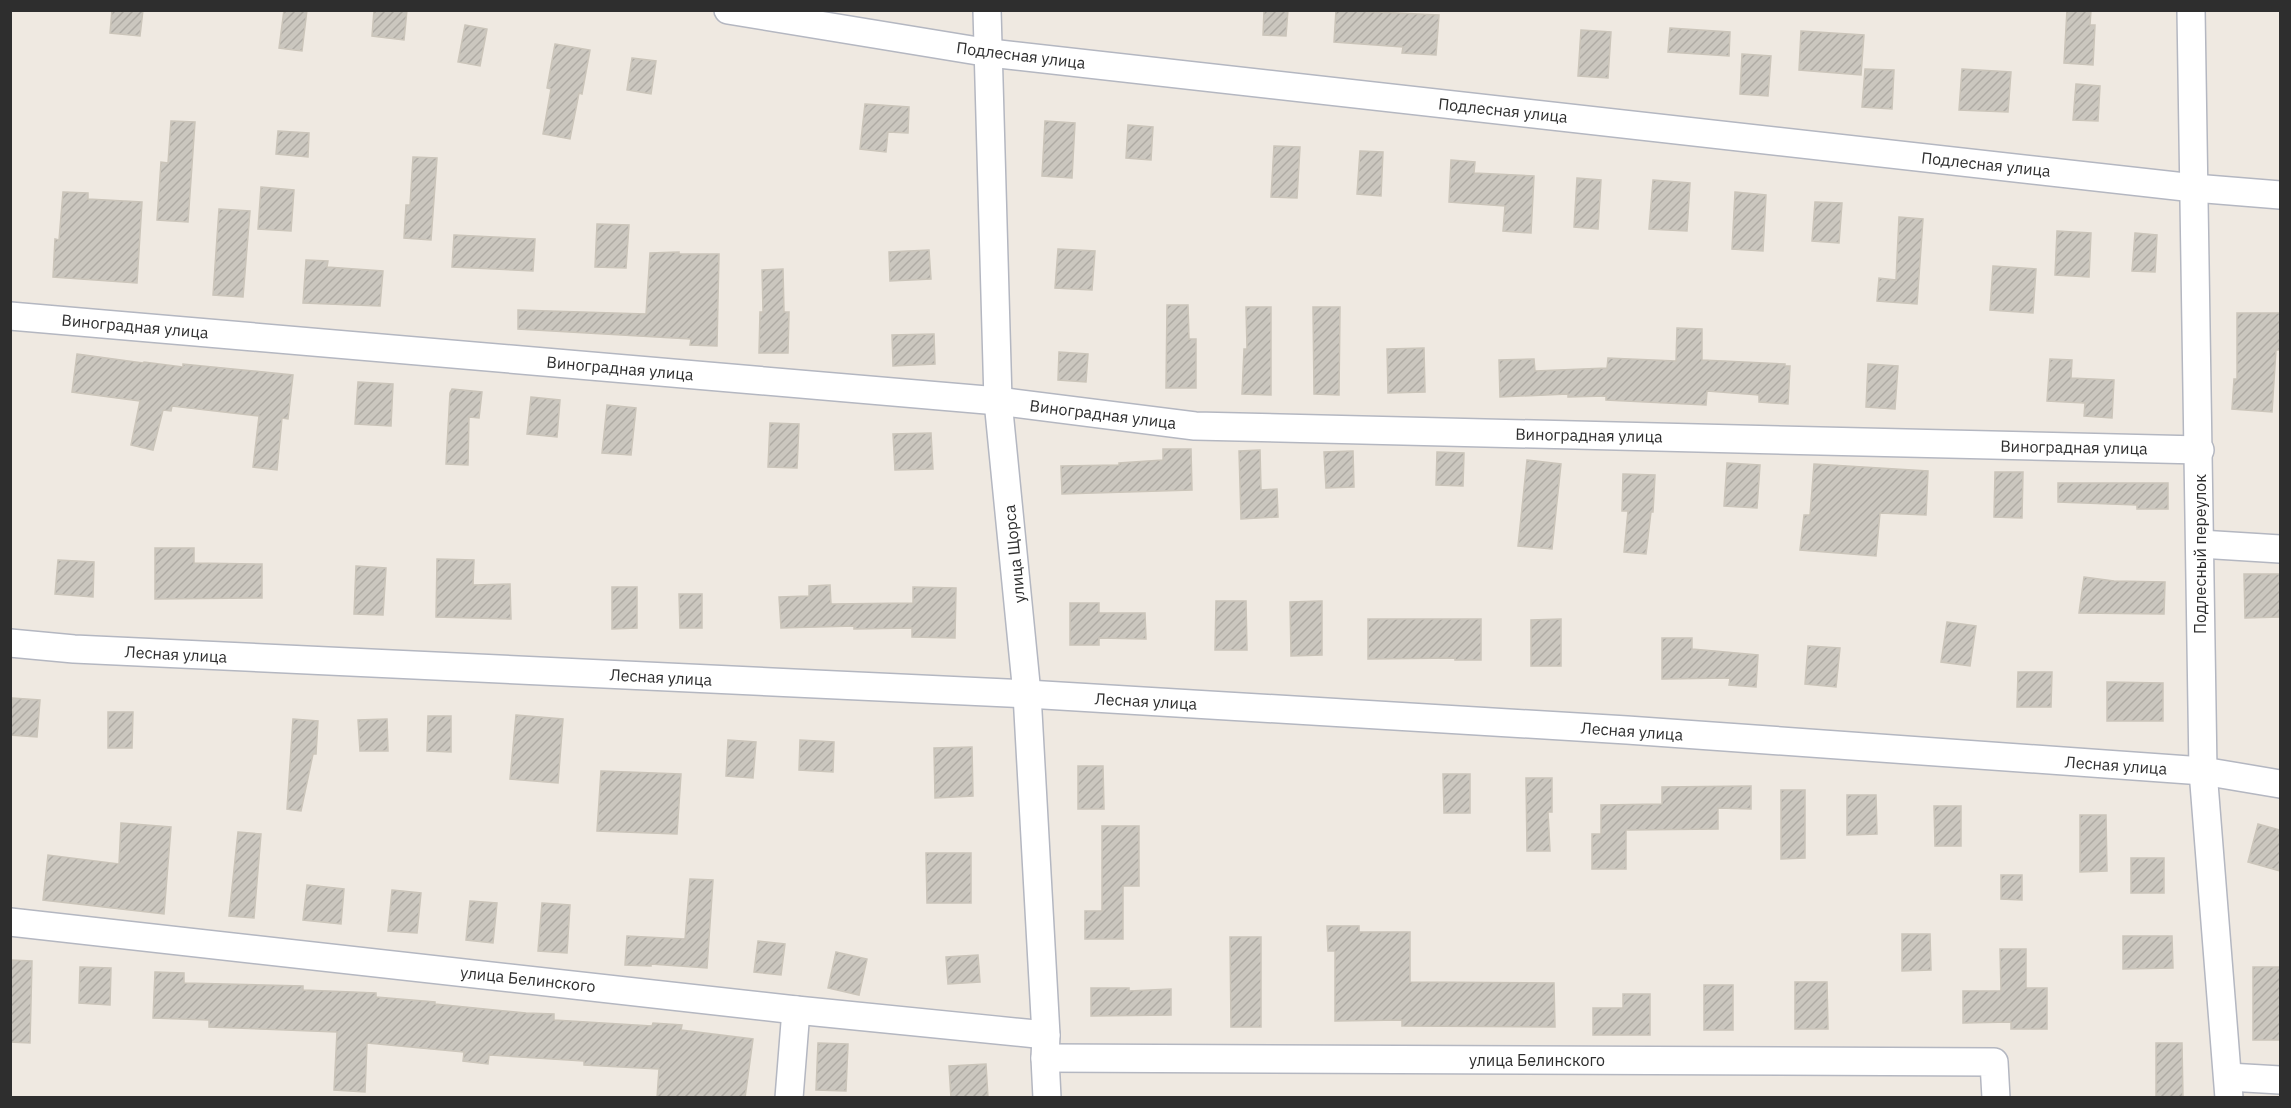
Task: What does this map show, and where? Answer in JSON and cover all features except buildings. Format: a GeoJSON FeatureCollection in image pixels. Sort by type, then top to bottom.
{"type":"FeatureCollection","features":[{"type":"Feature","properties":{"kind":"street","name":"Подлесная улица"},"geometry":{"type":"LineString","coordinates":[[728,10],[990,53],[2194,188],[2280,195]]}},
{"type":"Feature","properties":{"kind":"street","name":"улица Щорса"},"geometry":{"type":"LineString","coordinates":[[987,10],[998,401],[1028,694],[1047,1098]]}},
{"type":"Feature","properties":{"kind":"street","name":"Подлесный переулок"},"geometry":{"type":"LineString","coordinates":[[2191,10],[2200,450],[2203,771],[2228,1087]]}},
{"type":"Feature","properties":{"kind":"street","name":"Виноградная улица"},"geometry":{"type":"LineString","coordinates":[[10,316],[998,401],[1196,426],[2200,450]]}},
{"type":"Feature","properties":{"kind":"street"},"geometry":{"type":"LineString","coordinates":[[2200,544],[2280,549]]}},
{"type":"Feature","properties":{"kind":"street","name":"Лесная улица"},"geometry":{"type":"LineString","coordinates":[[10,643],[74,649],[1028,694],[1627,730],[2203,771],[2280,784]]}},
{"type":"Feature","properties":{"kind":"street","name":"улица Белинского"},"geometry":{"type":"LineString","coordinates":[[10,922],[796,1010],[1045,1047],[1994,1062],[1996,1098]]}},
{"type":"Feature","properties":{"kind":"street"},"geometry":{"type":"LineString","coordinates":[[789,1098],[796,1010]]}},
{"type":"Feature","properties":{"kind":"street"},"geometry":{"type":"LineString","coordinates":[[2228,1087],[2280,1080]]}}]}
